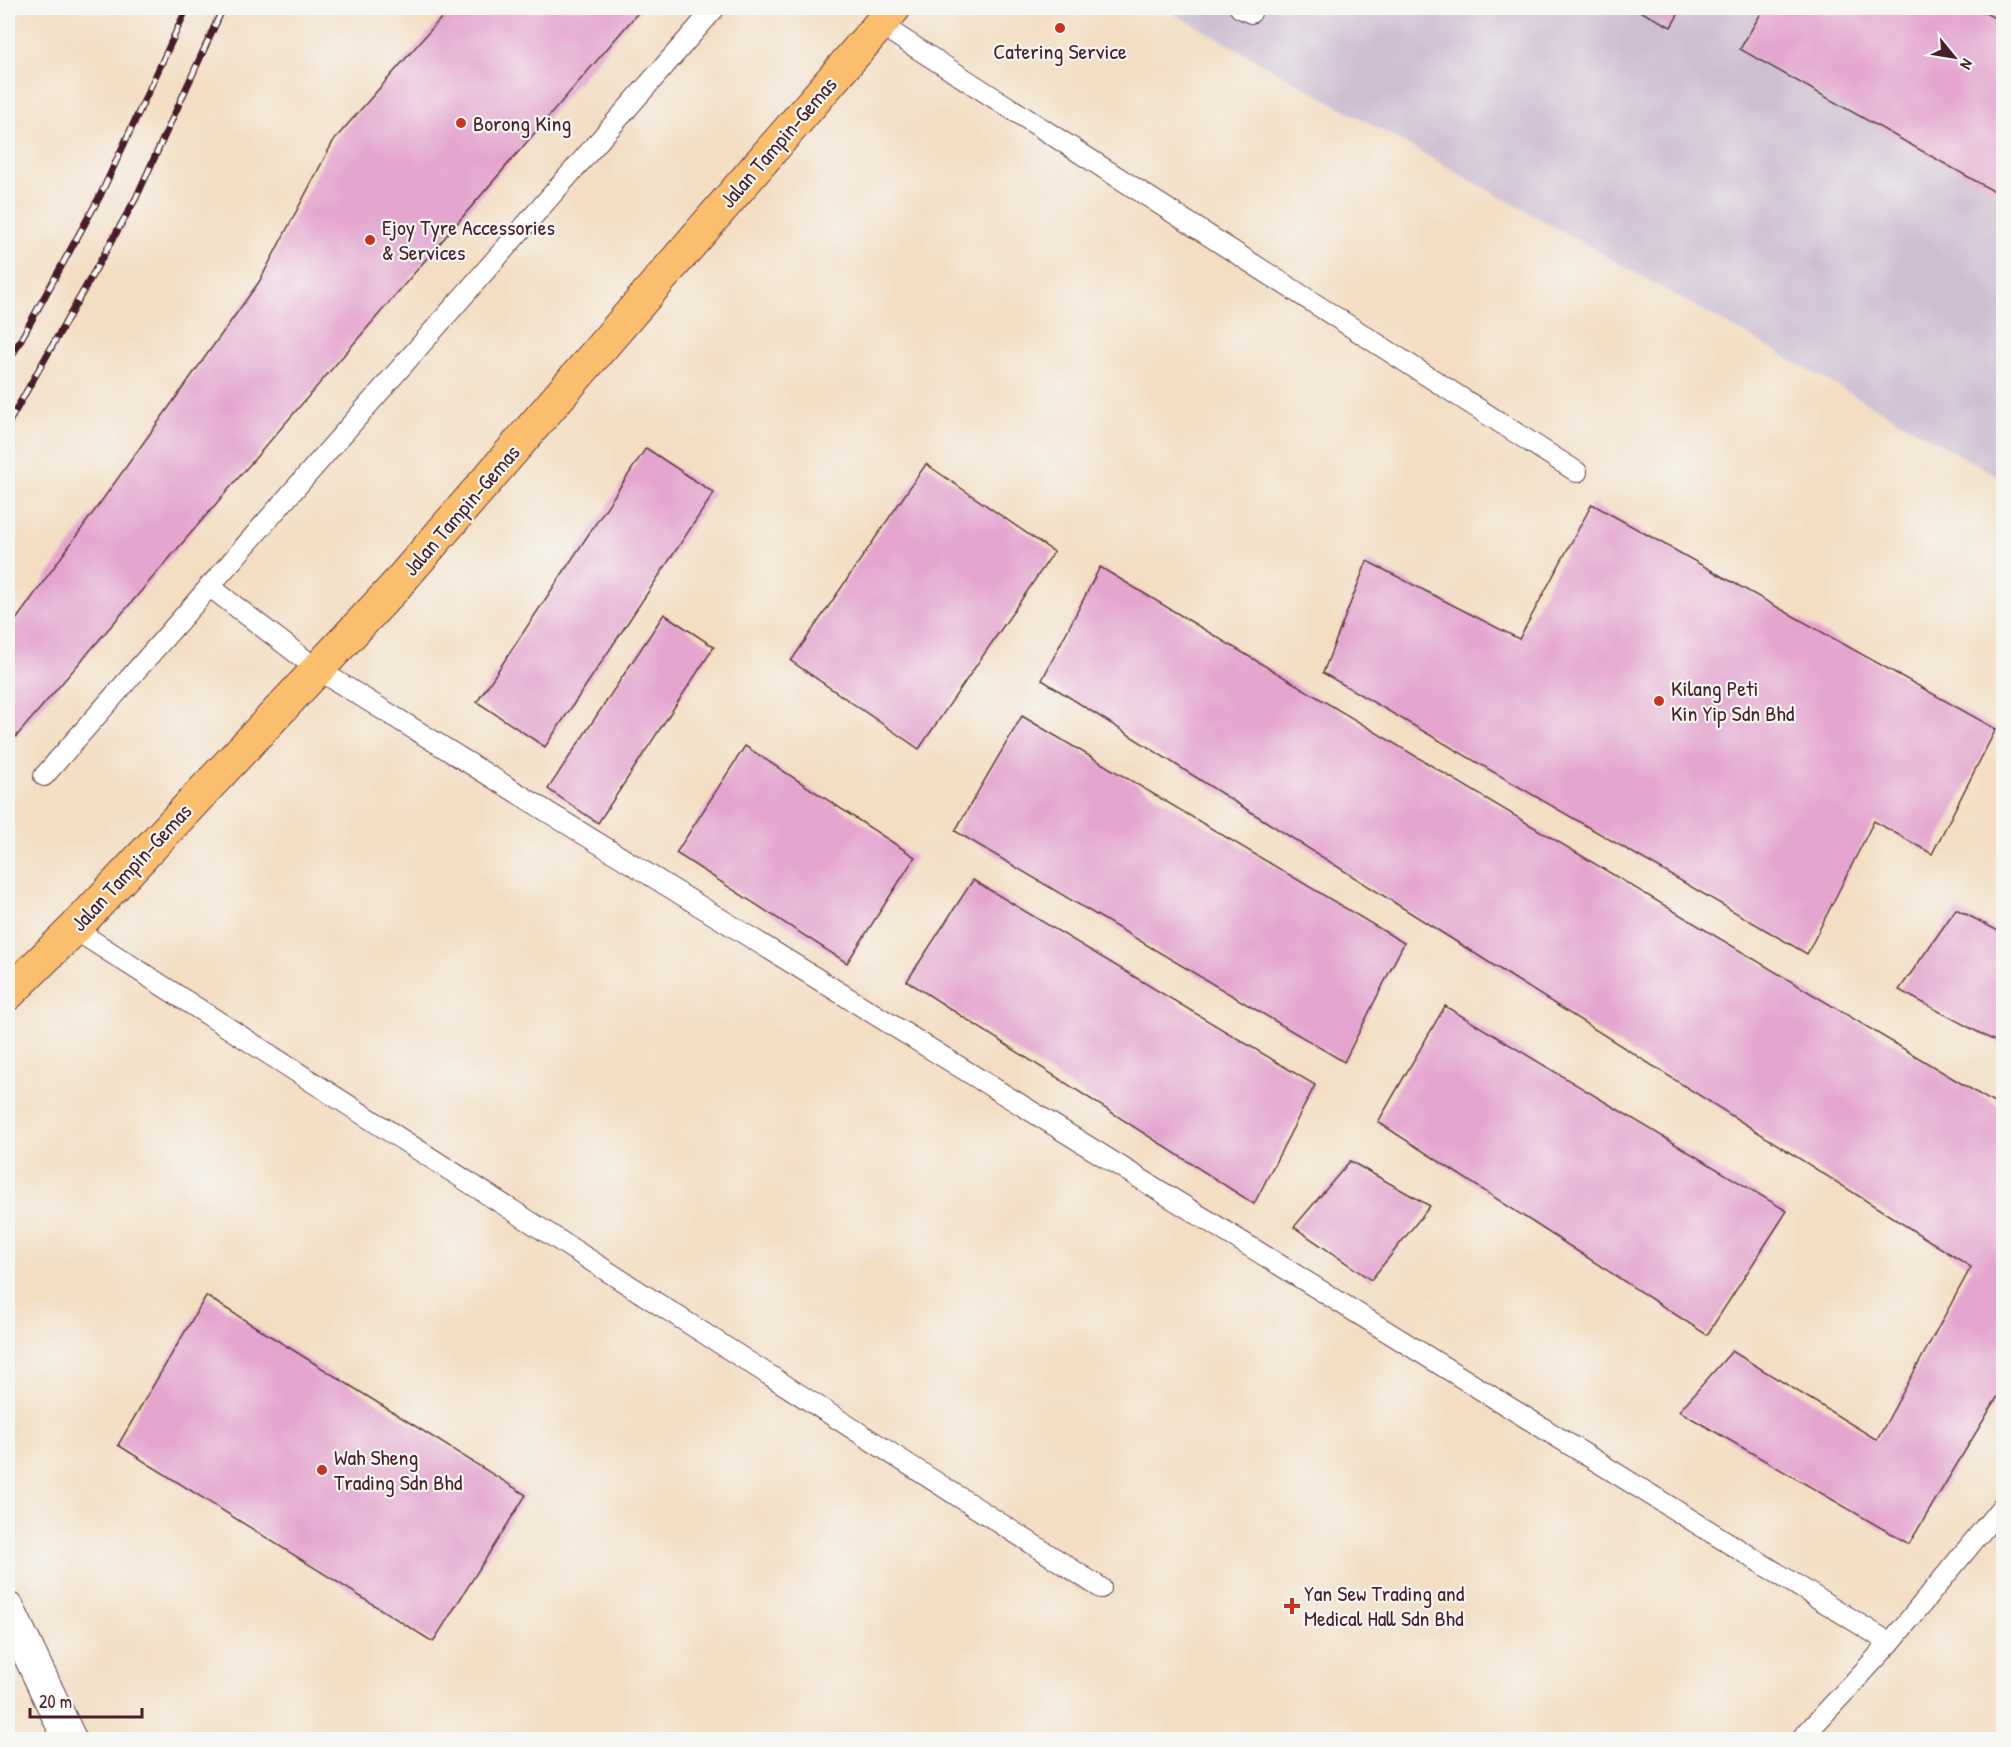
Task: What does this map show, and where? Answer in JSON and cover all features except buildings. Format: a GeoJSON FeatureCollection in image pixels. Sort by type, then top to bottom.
{"type":"FeatureCollection","features":[{"type":"Feature","properties":{"kind":"highway","name":"Jalan Tampin-Gemas"},"geometry":{"type":"LineString","coordinates":[[8,994],[74,929],[393,589],[886,16]]}},
{"type":"Feature","properties":{"kind":"street"},"geometry":{"type":"LineString","coordinates":[[8,1609],[70,1740]]}},
{"type":"Feature","properties":{"kind":"lane"},"geometry":{"type":"LineString","coordinates":[[44,776],[715,8]]}},
{"type":"Feature","properties":{"kind":"lane"},"geometry":{"type":"LineString","coordinates":[[886,16],[1577,472]]}},
{"type":"Feature","properties":{"kind":"lane"},"geometry":{"type":"LineString","coordinates":[[209,586],[317,669],[1890,1643]]}},
{"type":"Feature","properties":{"kind":"lane"},"geometry":{"type":"LineString","coordinates":[[74,929],[1101,1588]]}},
{"type":"Feature","properties":{"kind":"lane"},"geometry":{"type":"LineString","coordinates":[[1800,1740],[1890,1643],[2004,1504]]}},
{"type":"Feature","properties":{"kind":"shaded area"},"geometry":{"type":"Polygon","coordinates":[[[1164,8],[2003,8],[2003,479],[1164,8]]]}},
{"type":"Feature","properties":{"kind":"railway"},"geometry":{"type":"LineString","coordinates":[[8,363],[100,196],[187,8]]}},
{"type":"Feature","properties":{"kind":"railway"},"geometry":{"type":"LineString","coordinates":[[8,424],[136,198],[223,8]]}},
{"type":"Feature","properties":{"kind":"place","name":"Catering Service"},"geometry":{"type":"Point","coordinates":[1060,28]}},
{"type":"Feature","properties":{"kind":"place","name":"Borong King"},"geometry":{"type":"Point","coordinates":[461,123]}},
{"type":"Feature","properties":{"kind":"place","name":"Ejoy Tyre Accessories & Services"},"geometry":{"type":"Point","coordinates":[370,240]}},
{"type":"Feature","properties":{"kind":"place","name":"Kilang Peti Kin Yip Sdn Bhd"},"geometry":{"type":"Point","coordinates":[1659,701]}},
{"type":"Feature","properties":{"kind":"place","name":"Wah Sheng Trading Sdn Bhd"},"geometry":{"type":"Point","coordinates":[322,1470]}},
{"type":"Feature","properties":{"kind":"place","name":"Yan Sew Trading and Medical Hall Sdn Bhd"},"geometry":{"type":"Point","coordinates":[1292,1606]}}]}
